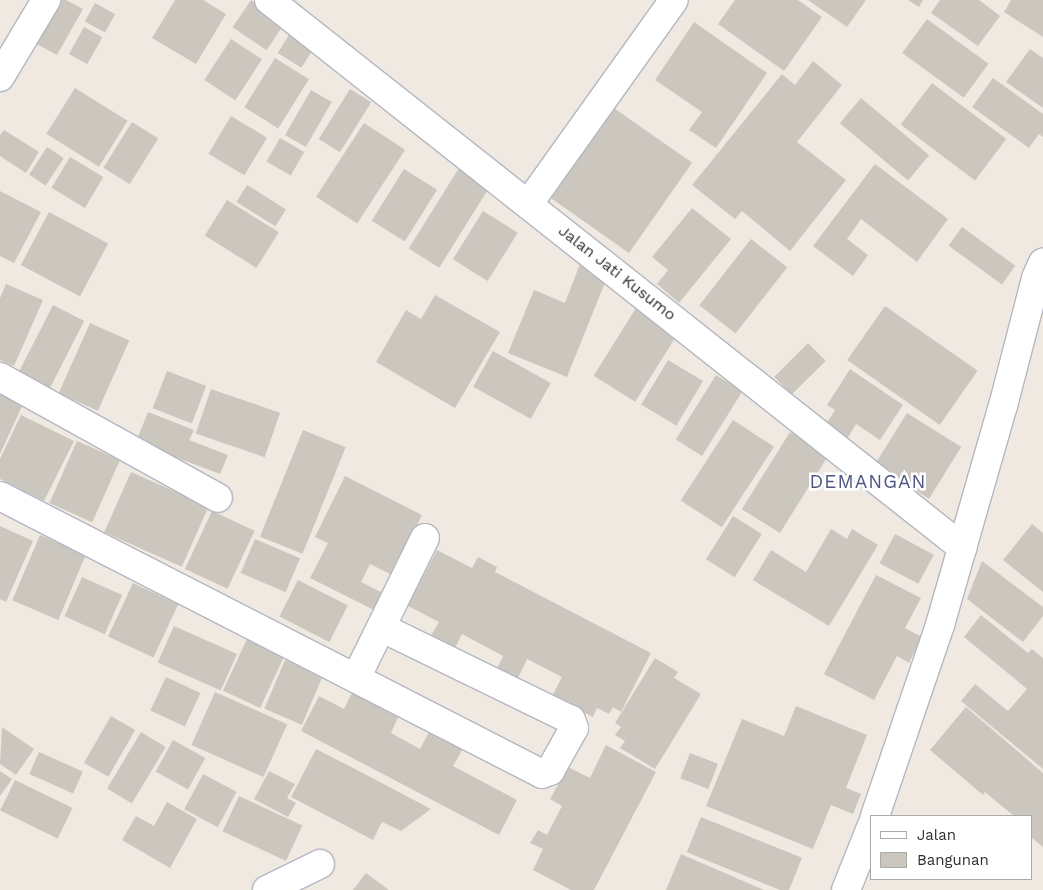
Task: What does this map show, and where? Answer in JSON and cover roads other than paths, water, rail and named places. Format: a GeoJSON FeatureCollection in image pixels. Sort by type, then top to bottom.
{"type":"FeatureCollection","features":[{"type":"Feature","properties":{"kind":"street"},"geometry":{"type":"LineString","coordinates":[[0,77],[46,0]]}},
{"type":"Feature","properties":{"kind":"street","name":"Jalan Jati Kusumo"},"geometry":{"type":"LineString","coordinates":[[270,0],[963,548]]}},
{"type":"Feature","properties":{"kind":"street"},"geometry":{"type":"LineString","coordinates":[[529,203],[674,0]]}},
{"type":"Feature","properties":{"kind":"street"},"geometry":{"type":"LineString","coordinates":[[875,815],[963,548],[1035,316],[1043,262]]}},
{"type":"Feature","properties":{"kind":"street"},"geometry":{"type":"LineString","coordinates":[[0,377],[218,498]]}},
{"type":"Feature","properties":{"kind":"street"},"geometry":{"type":"LineString","coordinates":[[0,496],[542,774],[550,770],[574,728],[571,720],[382,628]]}},
{"type":"Feature","properties":{"kind":"street"},"geometry":{"type":"LineString","coordinates":[[356,678],[425,538]]}},
{"type":"Feature","properties":{"kind":"street"},"geometry":{"type":"LineString","coordinates":[[846,890],[870,830]]}},
{"type":"Feature","properties":{"kind":"street"},"geometry":{"type":"LineString","coordinates":[[267,890],[320,864]]}},
{"type":"Feature","properties":{"kind":"district","name":"DEMANGAN"},"geometry":{"type":"Point","coordinates":[868,482]}}]}
